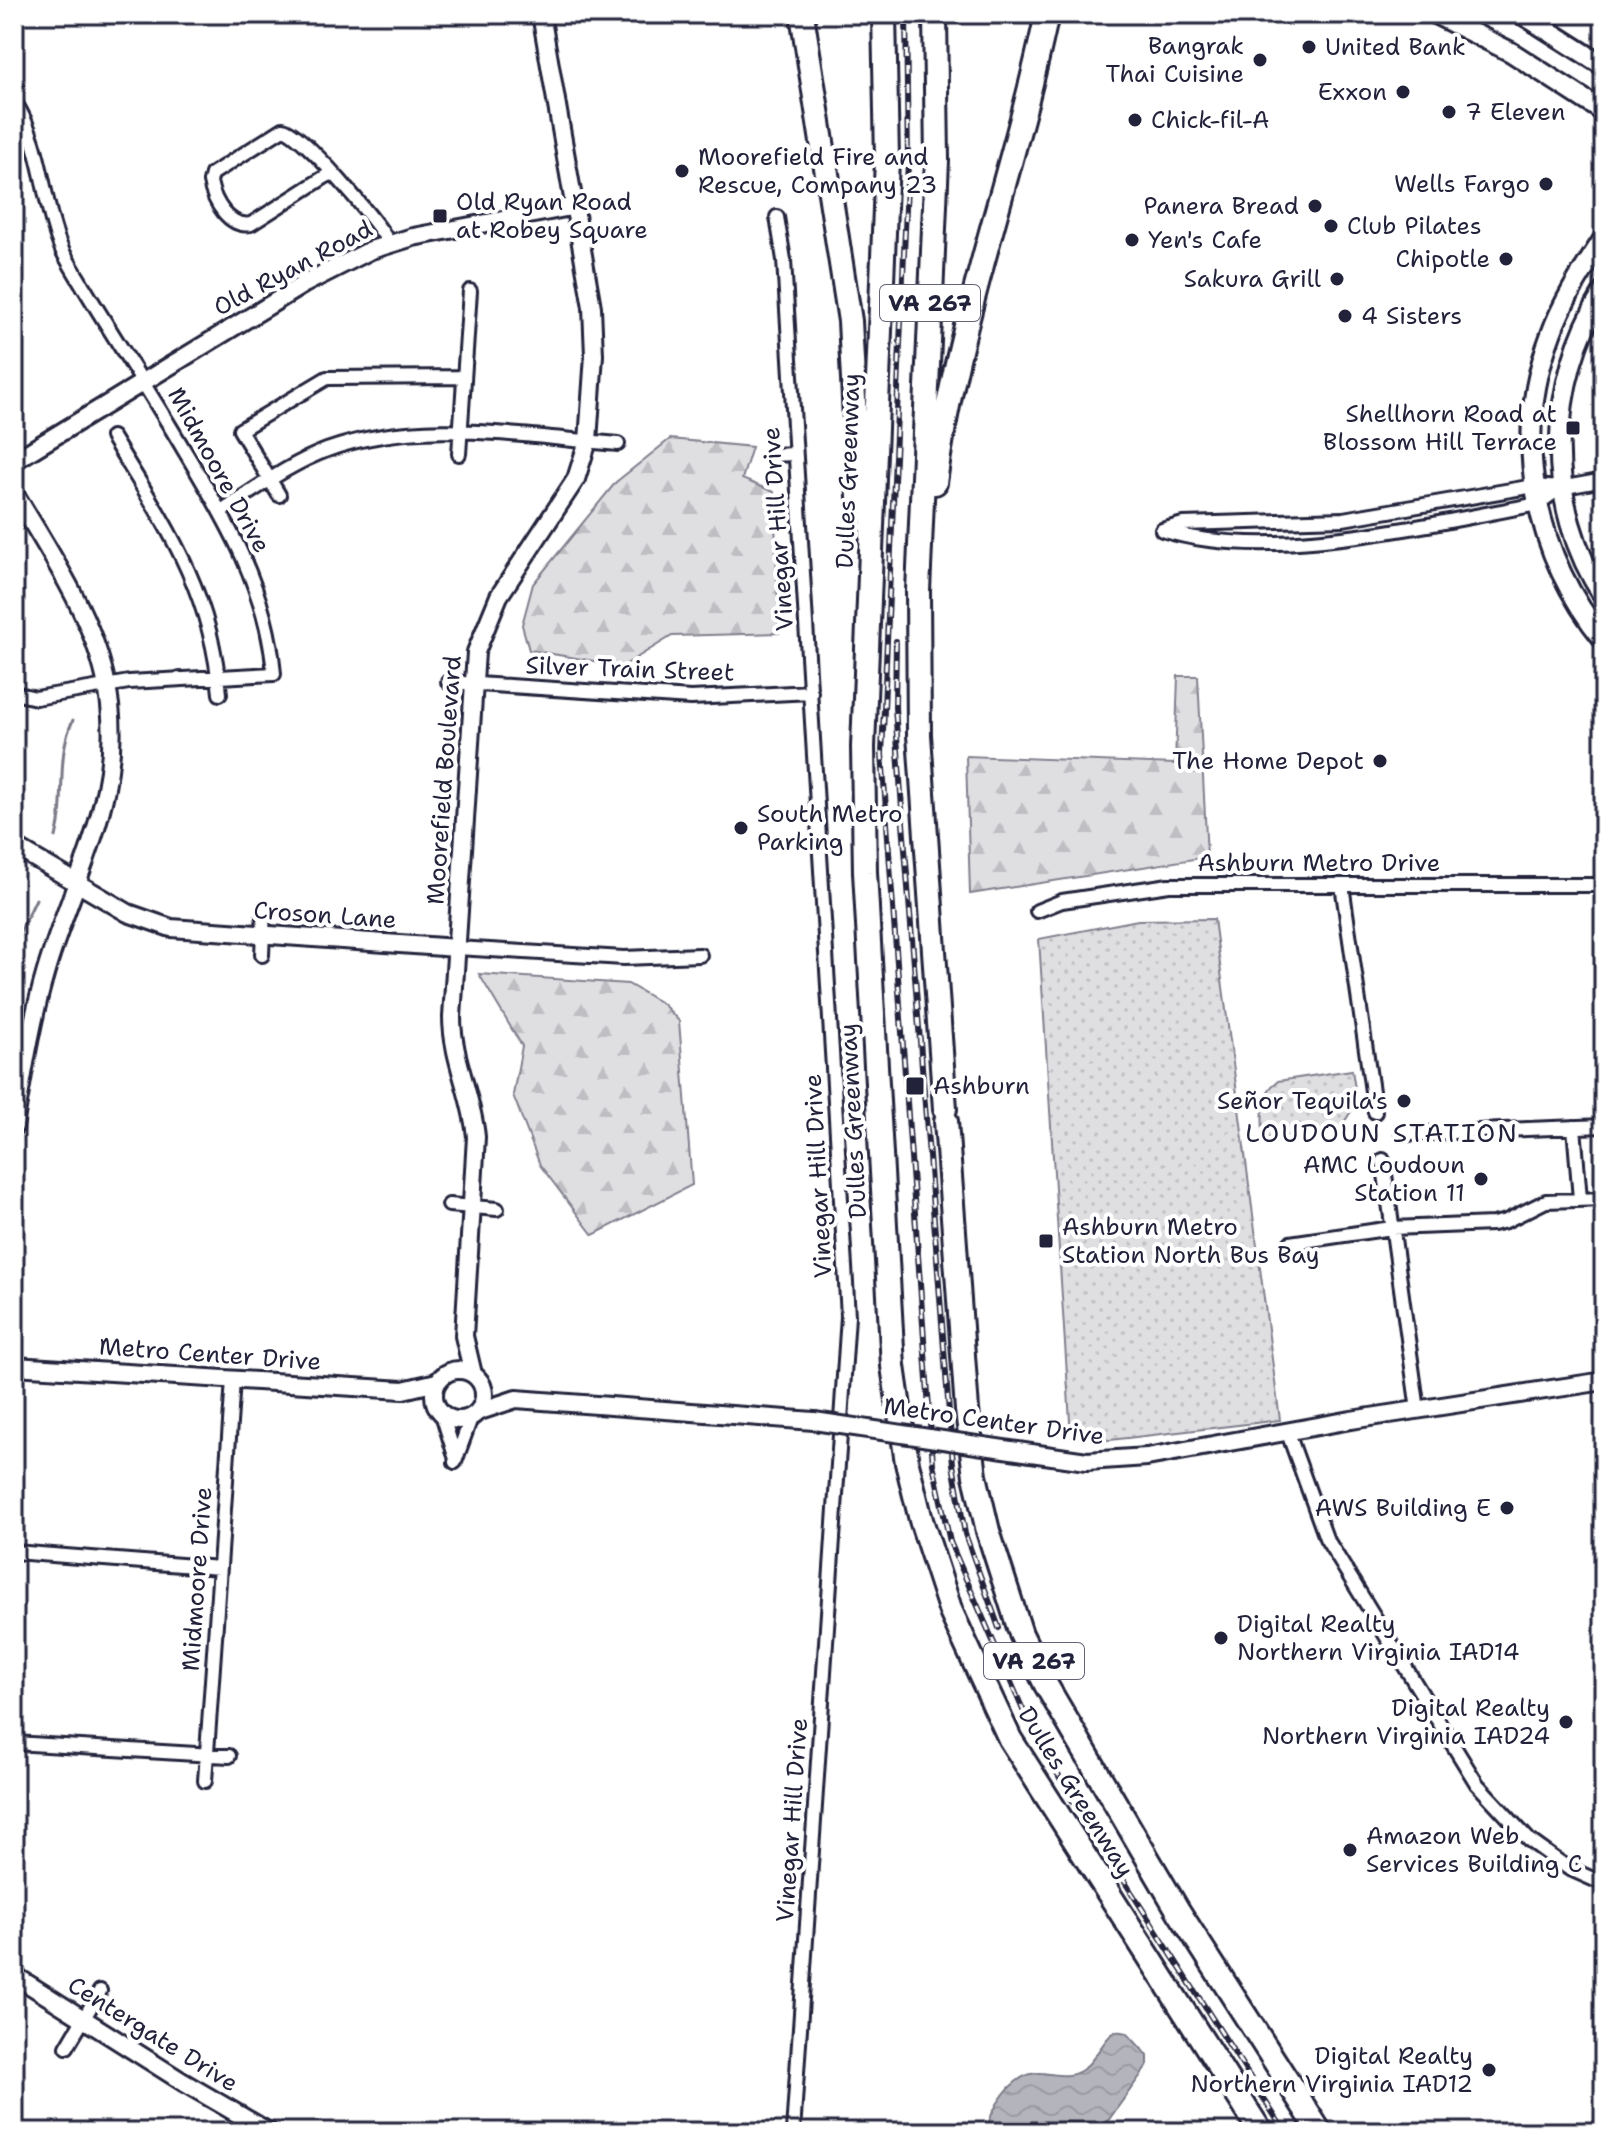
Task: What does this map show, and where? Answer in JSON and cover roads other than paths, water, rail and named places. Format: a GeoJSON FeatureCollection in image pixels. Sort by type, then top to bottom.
{"type":"FeatureCollection","features":[{"type":"Feature","properties":{"kind":"highway"},"geometry":{"type":"LineString","coordinates":[[802,14],[850,321],[858,447],[864,672]]}},
{"type":"Feature","properties":{"kind":"highway","name":"Dulles Greenway"},"geometry":{"type":"LineString","coordinates":[[884,14],[887,159],[864,672],[865,872],[893,1366],[907,1463],[921,1520],[951,1612],[1010,1739],[1261,2132]]}},
{"type":"Feature","properties":{"kind":"highway","name":"Dulles Greenway"},"geometry":{"type":"LineString","coordinates":[[935,14],[937,160],[918,591],[919,735],[967,1410],[975,1476],[988,1531],[1021,1634],[1054,1699],[1179,1912],[1320,2132]]}},
{"type":"Feature","properties":{"kind":"highway"},"geometry":{"type":"LineString","coordinates":[[918,591],[956,359],[981,278],[1047,14]]}},
{"type":"Feature","properties":{"kind":"main road"},"geometry":{"type":"LineString","coordinates":[[1435,14],[1511,52],[1604,112]]}},
{"type":"Feature","properties":{"kind":"main road"},"geometry":{"type":"LineString","coordinates":[[1522,14],[1604,66]]}},
{"type":"Feature","properties":{"kind":"main road"},"geometry":{"type":"LineString","coordinates":[[1604,238],[1561,309],[1545,351],[1531,435],[1542,527],[1561,574],[1604,640]]}},
{"type":"Feature","properties":{"kind":"main road"},"geometry":{"type":"LineString","coordinates":[[1604,291],[1584,329],[1565,395],[1559,437],[1560,488],[1580,554],[1604,597]]}},
{"type":"Feature","properties":{"kind":"street"},"geometry":{"type":"LineString","coordinates":[[541,14],[576,206]]}},
{"type":"Feature","properties":{"kind":"street","name":"Midmoore Drive"},"geometry":{"type":"LineString","coordinates":[[14,101],[29,127],[49,217],[63,252],[221,511],[258,592],[274,674],[219,675]]}},
{"type":"Feature","properties":{"kind":"street"},"geometry":{"type":"LineString","coordinates":[[331,173],[251,224],[240,226],[231,221],[210,182],[212,174],[283,129],[293,131],[374,219],[389,243]]}},
{"type":"Feature","properties":{"kind":"street","name":"Old Ryan Road"},"geometry":{"type":"LineString","coordinates":[[14,461],[304,284],[389,243],[576,206]]}},
{"type":"Feature","properties":{"kind":"street","name":"Moorefield Boulevard"},"geometry":{"type":"LineString","coordinates":[[477,1377],[464,1336],[473,1207],[474,1110],[452,1036],[472,684],[476,652],[486,622],[499,596],[576,479],[588,441],[594,333],[576,206]]}},
{"type":"Feature","properties":{"kind":"street","name":"Vinegar Hill Drive"},"geometry":{"type":"LineString","coordinates":[[777,217],[784,260],[848,1316],[793,2132]]}},
{"type":"Feature","properties":{"kind":"street"},"geometry":{"type":"LineString","coordinates":[[459,454],[470,291]]}},
{"type":"Feature","properties":{"kind":"street"},"geometry":{"type":"LineString","coordinates":[[279,495],[240,430],[327,378],[464,377]]}},
{"type":"Feature","properties":{"kind":"street"},"geometry":{"type":"LineString","coordinates":[[221,511],[325,451],[357,441],[461,432],[618,444]]}},
{"type":"Feature","properties":{"kind":"street"},"geometry":{"type":"LineString","coordinates":[[112,437],[183,554],[209,624],[220,694]]}},
{"type":"Feature","properties":{"kind":"street"},"geometry":{"type":"LineString","coordinates":[[772,455],[795,454]]}},
{"type":"Feature","properties":{"kind":"street"},"geometry":{"type":"LineString","coordinates":[[1536,495],[1343,519],[1183,524],[1162,530],[1208,540],[1290,541],[1367,534],[1604,480]]}},
{"type":"Feature","properties":{"kind":"street"},"geometry":{"type":"LineString","coordinates":[[14,492],[86,621],[107,685],[112,738],[108,787],[79,884],[43,983],[14,1127]]}},
{"type":"Feature","properties":{"kind":"street"},"geometry":{"type":"LineString","coordinates":[[14,693],[36,698],[107,685],[219,675]]}},
{"type":"Feature","properties":{"kind":"street","name":"Silver Train Street"},"geometry":{"type":"LineString","coordinates":[[448,682],[691,698],[811,692]]}},
{"type":"Feature","properties":{"kind":"street","name":"Croson Lane"},"geometry":{"type":"LineString","coordinates":[[14,846],[128,913],[171,928],[624,958],[700,955]]}},
{"type":"Feature","properties":{"kind":"street","name":"Ashburn Metro Drive"},"geometry":{"type":"LineString","coordinates":[[1037,911],[1062,901],[1169,885],[1604,885]]}},
{"type":"Feature","properties":{"kind":"street"},"geometry":{"type":"LineString","coordinates":[[1342,885],[1375,1112]]}},
{"type":"Feature","properties":{"kind":"street"},"geometry":{"type":"LineString","coordinates":[[262,955],[264,909]]}},
{"type":"Feature","properties":{"kind":"street"},"geometry":{"type":"LineString","coordinates":[[1402,1134],[1604,1126]]}},
{"type":"Feature","properties":{"kind":"street"},"geometry":{"type":"LineString","coordinates":[[1574,1127],[1580,1199]]}},
{"type":"Feature","properties":{"kind":"street"},"geometry":{"type":"LineString","coordinates":[[1383,1160],[1418,1410]]}},
{"type":"Feature","properties":{"kind":"street"},"geometry":{"type":"LineString","coordinates":[[1290,1243],[1392,1228],[1493,1224],[1506,1221],[1546,1201],[1604,1199]]}},
{"type":"Feature","properties":{"kind":"street"},"geometry":{"type":"LineString","coordinates":[[449,1205],[497,1209]]}},
{"type":"Feature","properties":{"kind":"street","name":"Moorefield Boulevard"},"geometry":{"type":"LineString","coordinates":[[440,1379],[464,1336]]}},
{"type":"Feature","properties":{"kind":"street","name":"Metro Center Drive"},"geometry":{"type":"LineString","coordinates":[[14,1366],[403,1390],[440,1379],[457,1370],[477,1377],[516,1399]]}},
{"type":"Feature","properties":{"kind":"street"},"geometry":{"type":"LineString","coordinates":[[440,1379],[434,1399],[455,1460],[485,1396],[477,1377]]}},
{"type":"Feature","properties":{"kind":"street","name":"Midmoore Drive"},"geometry":{"type":"LineString","coordinates":[[205,1781],[233,1380]]}},
{"type":"Feature","properties":{"kind":"street","name":"Metro Center Drive"},"geometry":{"type":"LineString","coordinates":[[403,1390],[456,1421],[516,1399],[814,1421],[1031,1453],[1112,1461],[1604,1381]]}},
{"type":"Feature","properties":{"kind":"street"},"geometry":{"type":"LineString","coordinates":[[1288,1433],[1326,1538],[1477,1784],[1529,1840],[1568,1868],[1604,1884]]}},
{"type":"Feature","properties":{"kind":"street"},"geometry":{"type":"LineString","coordinates":[[14,1552],[220,1568]]}},
{"type":"Feature","properties":{"kind":"street"},"geometry":{"type":"LineString","coordinates":[[14,1743],[229,1756]]}},
{"type":"Feature","properties":{"kind":"street","name":"Centergate Drive"},"geometry":{"type":"LineString","coordinates":[[14,1975],[269,2132]]}},
{"type":"Feature","properties":{"kind":"street"},"geometry":{"type":"LineString","coordinates":[[67,2047],[100,1991]]}},
{"type":"Feature","properties":{"kind":"water"},"geometry":{"type":"Polygon","coordinates":[[[1115,2031],[1127,2033],[1148,2056],[1148,2065],[1100,2132],[986,2132],[998,2103],[1019,2079],[1038,2073],[1066,2075],[1082,2070],[1115,2031]]]}},
{"type":"Feature","properties":{"kind":"waterway"},"geometry":{"type":"LineString","coordinates":[[56,837],[64,749],[73,720]]}},
{"type":"Feature","properties":{"kind":"waterway"},"geometry":{"type":"LineString","coordinates":[[14,945],[36,899]]}},
{"type":"Feature","properties":{"kind":"railway"},"geometry":{"type":"LineString","coordinates":[[906,14],[908,162],[882,754],[933,1464],[950,1542],[1027,1719],[1073,1801],[1285,2132]]}},
{"type":"Feature","properties":{"kind":"railway"},"geometry":{"type":"LineString","coordinates":[[896,641],[895,707],[903,823],[953,1464],[965,1534],[999,1628]]}},
{"type":"Feature","properties":{"kind":"place","name":"United Bank"},"geometry":{"type":"Point","coordinates":[1309,47]}},
{"type":"Feature","properties":{"kind":"place","name":"Bangrak Thai Cuisine"},"geometry":{"type":"Point","coordinates":[1260,60]}},
{"type":"Feature","properties":{"kind":"place","name":"Exxon"},"geometry":{"type":"Point","coordinates":[1403,92]}},
{"type":"Feature","properties":{"kind":"place","name":"7 Eleven"},"geometry":{"type":"Point","coordinates":[1449,112]}},
{"type":"Feature","properties":{"kind":"place","name":"Chick-fil-A"},"geometry":{"type":"Point","coordinates":[1135,120]}},
{"type":"Feature","properties":{"kind":"place","name":"Moorefield Fire and Rescue, Company 23"},"geometry":{"type":"Point","coordinates":[682,171]}},
{"type":"Feature","properties":{"kind":"place","name":"Wells Fargo"},"geometry":{"type":"Point","coordinates":[1546,184]}},
{"type":"Feature","properties":{"kind":"place","name":"Panera Bread"},"geometry":{"type":"Point","coordinates":[1315,206]}},
{"type":"Feature","properties":{"kind":"place","name":"Old Ryan Road at Robey Square"},"geometry":{"type":"Point","coordinates":[440,216]}},
{"type":"Feature","properties":{"kind":"place","name":"Club Pilates"},"geometry":{"type":"Point","coordinates":[1331,226]}},
{"type":"Feature","properties":{"kind":"place","name":"Yen's Cafe"},"geometry":{"type":"Point","coordinates":[1132,240]}},
{"type":"Feature","properties":{"kind":"place","name":"Chipotle"},"geometry":{"type":"Point","coordinates":[1506,259]}},
{"type":"Feature","properties":{"kind":"place","name":"Sakura Grill"},"geometry":{"type":"Point","coordinates":[1337,279]}},
{"type":"Feature","properties":{"kind":"place","name":"4 Sisters"},"geometry":{"type":"Point","coordinates":[1345,316]}},
{"type":"Feature","properties":{"kind":"place","name":"Shellhorn Road at Blossom Hill Terrace"},"geometry":{"type":"Point","coordinates":[1573,428]}},
{"type":"Feature","properties":{"kind":"place","name":"The Home Depot"},"geometry":{"type":"Point","coordinates":[1380,761]}},
{"type":"Feature","properties":{"kind":"place","name":"South Metro Parking"},"geometry":{"type":"Point","coordinates":[741,828]}},
{"type":"Feature","properties":{"kind":"place","name":"Ashburn"},"geometry":{"type":"Point","coordinates":[915,1086]}},
{"type":"Feature","properties":{"kind":"place","name":"Señor Tequila's"},"geometry":{"type":"Point","coordinates":[1404,1101]}},
{"type":"Feature","properties":{"kind":"place","name":"AMC Loudoun Station 11"},"geometry":{"type":"Point","coordinates":[1481,1179]}},
{"type":"Feature","properties":{"kind":"place","name":"Ashburn Metro Station North Bus Bay"},"geometry":{"type":"Point","coordinates":[1046,1241]}},
{"type":"Feature","properties":{"kind":"place","name":"AWS Building E"},"geometry":{"type":"Point","coordinates":[1507,1508]}},
{"type":"Feature","properties":{"kind":"place","name":"Digital Realty Northern Virginia IAD14"},"geometry":{"type":"Point","coordinates":[1221,1638]}},
{"type":"Feature","properties":{"kind":"place","name":"Digital Realty Northern Virginia IAD24"},"geometry":{"type":"Point","coordinates":[1566,1722]}},
{"type":"Feature","properties":{"kind":"place","name":"Amazon Web Services Building C"},"geometry":{"type":"Point","coordinates":[1350,1850]}},
{"type":"Feature","properties":{"kind":"place","name":"Digital Realty Northern Virginia IAD12"},"geometry":{"type":"Point","coordinates":[1489,2070]}},
{"type":"Feature","properties":{"kind":"district","name":"LOUDOUN STATION"},"geometry":{"type":"Point","coordinates":[1382,1133]}}]}
